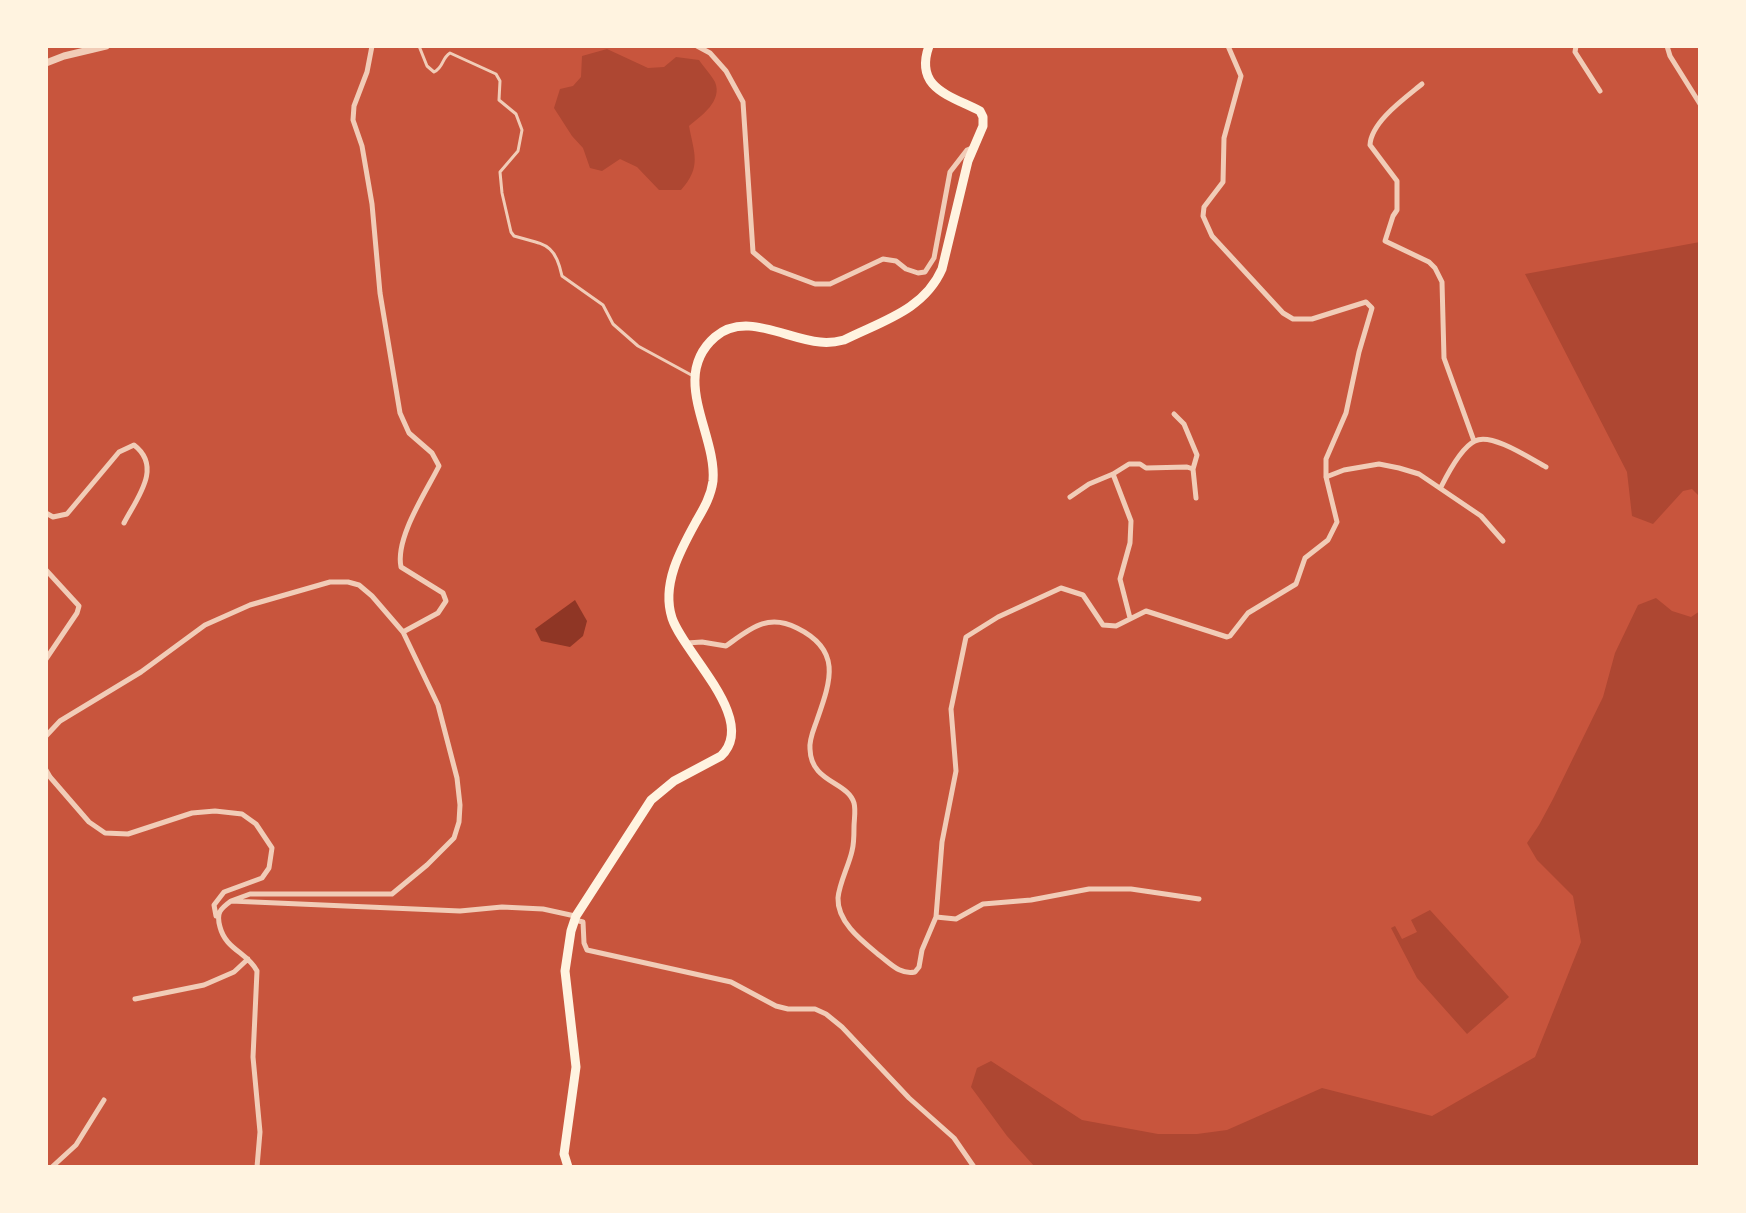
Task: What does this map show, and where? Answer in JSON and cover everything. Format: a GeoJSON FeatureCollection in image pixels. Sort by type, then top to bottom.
{"type":"FeatureCollection","features":[{"type":"Feature","properties":{"kind":"main road"},"geometry":{"type":"LineString","coordinates":[[568,1167],[564,1154],[576,1067],[565,971],[575,918],[651,800],[674,781],[721,756],[733,734],[729,712],[676,628],[670,613],[673,570],[710,497],[713,472],[712,455],[698,409],[697,363],[716,336],[742,326],[758,326],[818,342],[844,340],[912,306],[936,284],[968,161],[977,145],[983,117],[980,111],[933,87],[925,69],[929,46]]}},
{"type":"Feature","properties":{"kind":"street"},"geometry":{"type":"LineString","coordinates":[[46,63],[106,46]]}},
{"type":"Feature","properties":{"kind":"street"},"geometry":{"type":"LineString","coordinates":[[372,46],[367,72],[354,106],[353,120],[362,146],[372,204],[380,293],[400,413],[409,433],[432,453],[439,466],[409,525],[399,556],[401,567],[443,593],[446,601],[438,613],[403,632]]}},
{"type":"Feature","properties":{"kind":"street"},"geometry":{"type":"LineString","coordinates":[[697,46],[710,53],[726,71],[743,102],[753,252],[772,268],[815,284],[830,284],[883,259],[896,261],[918,273],[925,272],[934,258],[950,172],[967,150],[977,145]]}},
{"type":"Feature","properties":{"kind":"street"},"geometry":{"type":"LineString","coordinates":[[687,643],[726,646],[756,625],[766,622],[788,623],[812,635],[824,648],[830,664],[810,751],[816,769],[849,794],[855,804],[853,849],[838,898],[843,919],[862,941],[907,974],[919,967],[922,950],[936,917],[942,842],[956,771],[951,709],[966,637],[998,617],[1061,588],[1083,595],[1103,625],[1116,626],[1146,611],[1227,637],[1248,613],[1296,584],[1305,558],[1328,540],[1337,522],[1326,477],[1326,459],[1346,413],[1372,308],[1366,302],[1312,319],[1293,319],[1283,313],[1212,236],[1203,216],[1204,207],[1223,182],[1224,138],[1241,76],[1228,46]]}},
{"type":"Feature","properties":{"kind":"street"},"geometry":{"type":"LineString","coordinates":[[1576,46],[1575,52],[1600,91]]}},
{"type":"Feature","properties":{"kind":"street"},"geometry":{"type":"LineString","coordinates":[[1667,46],[1700,104]]}},
{"type":"Feature","properties":{"kind":"street"},"geometry":{"type":"LineString","coordinates":[[1422,84],[1394,107],[1370,136],[1370,145],[1397,181],[1397,210],[1385,241],[1429,262],[1442,282],[1444,358],[1474,441]]}},
{"type":"Feature","properties":{"kind":"street"},"geometry":{"type":"LineString","coordinates":[[1174,414],[1184,424],[1197,455],[1193,469],[1196,498]]}},
{"type":"Feature","properties":{"kind":"street"},"geometry":{"type":"LineString","coordinates":[[1441,487],[1452,464],[1474,441],[1484,439],[1500,443],[1546,467]]}},
{"type":"Feature","properties":{"kind":"street"},"geometry":{"type":"LineString","coordinates":[[46,513],[53,517],[67,514],[119,452],[134,445],[144,452],[148,476],[124,523]]}},
{"type":"Feature","properties":{"kind":"street"},"geometry":{"type":"LineString","coordinates":[[1070,497],[1129,464],[1140,464],[1146,468],[1193,469]]}},
{"type":"Feature","properties":{"kind":"street"},"geometry":{"type":"LineString","coordinates":[[1326,477],[1344,470],[1379,464],[1419,474],[1481,516],[1503,541]]}},
{"type":"Feature","properties":{"kind":"street"},"geometry":{"type":"LineString","coordinates":[[1113,474],[1131,521],[1130,543],[1120,579],[1130,618]]}},
{"type":"Feature","properties":{"kind":"street"},"geometry":{"type":"LineString","coordinates":[[46,570],[79,606],[46,659]]}},
{"type":"Feature","properties":{"kind":"street"},"geometry":{"type":"LineString","coordinates":[[46,736],[60,721],[141,672],[205,625],[250,605],[330,582],[359,585],[372,596],[403,632],[438,705],[457,778],[459,813],[454,838],[392,894],[250,894],[231,901],[219,910],[217,917]]}},
{"type":"Feature","properties":{"kind":"street"},"geometry":{"type":"LineString","coordinates":[[46,770],[89,822],[105,833],[128,834],[192,813],[215,811],[242,814],[256,824],[272,848],[269,868],[262,878],[224,892],[214,905],[223,938],[254,964],[257,971],[253,1057],[260,1132],[257,1167]]}},
{"type":"Feature","properties":{"kind":"street"},"geometry":{"type":"LineString","coordinates":[[936,917],[956,919],[983,904],[1031,900],[1089,889],[1131,889],[1199,899]]}},
{"type":"Feature","properties":{"kind":"street"},"geometry":{"type":"LineString","coordinates":[[231,901],[460,911],[502,907],[543,909],[575,918],[583,922],[587,950],[731,982],[776,1006],[815,1009],[826,1014],[909,1098],[954,1138],[974,1167]]}},
{"type":"Feature","properties":{"kind":"street"},"geometry":{"type":"LineString","coordinates":[[135,999],[204,985],[234,972],[248,959]]}},
{"type":"Feature","properties":{"kind":"street"},"geometry":{"type":"LineString","coordinates":[[52,1167],[76,1145],[104,1100]]}},
{"type":"Feature","properties":{"kind":"lane"},"geometry":{"type":"LineString","coordinates":[[419,46],[427,66],[434,72],[440,69],[450,53],[496,74],[500,81],[499,100],[516,114],[522,130],[518,151],[500,172],[502,193],[514,236],[548,246],[559,261],[562,276],[603,305],[613,324],[638,346],[695,377]]}},
{"type":"Feature","properties":{"kind":"shaded area"},"geometry":{"type":"Polygon","coordinates":[[[607,49],[648,68],[664,67],[676,57],[699,60],[715,82],[717,89],[713,102],[689,126],[695,160],[692,174],[681,190],[659,190],[637,167],[620,159],[602,171],[590,168],[583,148],[554,108],[560,89],[573,86],[581,77],[582,56],[607,49]]]}},
{"type":"Feature","properties":{"kind":"shaded area"},"geometry":{"type":"Polygon","coordinates":[[[1700,242],[1700,497],[1692,489],[1683,491],[1653,524],[1632,516],[1627,472],[1525,274],[1700,242]]]}},
{"type":"Feature","properties":{"kind":"shaded area"},"geometry":{"type":"Polygon","coordinates":[[[1656,598],[1672,611],[1691,617],[1700,611],[1700,1167],[1035,1167],[1007,1136],[971,1087],[977,1068],[991,1061],[1082,1120],[1158,1134],[1197,1134],[1227,1130],[1322,1088],[1432,1116],[1535,1057],[1581,942],[1573,896],[1537,860],[1527,843],[1553,799],[1603,697],[1615,653],[1638,605],[1656,598]]]}},
{"type":"Feature","properties":{"kind":"shaded area"},"geometry":{"type":"Polygon","coordinates":[[[575,600],[587,621],[583,636],[570,647],[541,641],[535,629],[575,600]]]}},
{"type":"Feature","properties":{"kind":"shaded area"},"geometry":{"type":"Polygon","coordinates":[[[1430,910],[1509,997],[1467,1034],[1417,978],[1391,928],[1395,926],[1402,939],[1417,932],[1411,920],[1430,910]]]}}]}
